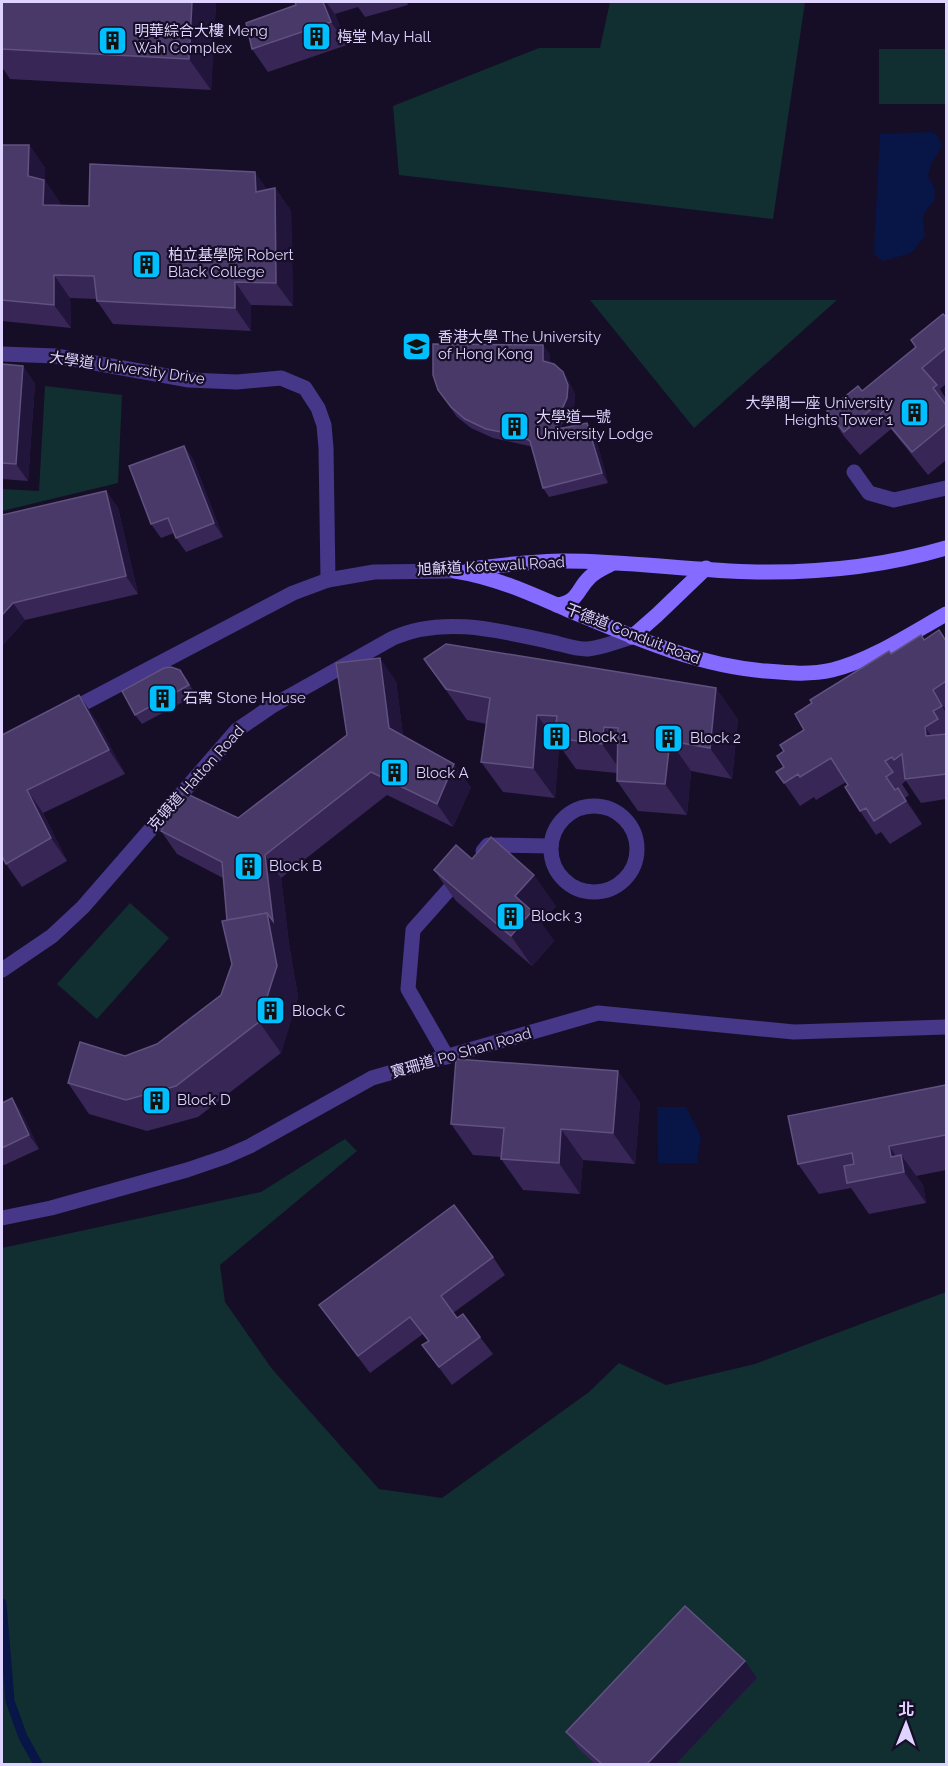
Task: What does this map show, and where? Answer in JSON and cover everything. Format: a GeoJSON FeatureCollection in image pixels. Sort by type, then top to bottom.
{"type":"FeatureCollection","features":[{"type":"Feature","properties":{"kind":"street","name":"大學道 University Drive"},"geometry":{"type":"LineString","coordinates":[[2,354],[56,356],[189,380],[237,382],[281,378],[305,388],[318,408],[324,425],[328,580]]}},
{"type":"Feature","properties":{"kind":"street"},"geometry":{"type":"LineString","coordinates":[[854,472],[869,494],[894,500],[946,488]]}},
{"type":"Feature","properties":{"kind":"street","name":"旭龢道 Kotewall Road"},"geometry":{"type":"LineString","coordinates":[[54,718],[293,593],[328,580],[374,572],[455,571],[525,562],[614,563],[756,572],[842,569],[946,548]]}},
{"type":"Feature","properties":{"kind":"street"},"geometry":{"type":"LineString","coordinates":[[557,604],[567,603],[574,599],[590,576],[597,570],[614,563]]}},
{"type":"Feature","properties":{"kind":"street"},"geometry":{"type":"LineString","coordinates":[[632,637],[706,568]]}},
{"type":"Feature","properties":{"kind":"street","name":"干德道 Conduit Road"},"geometry":{"type":"LineString","coordinates":[[455,571],[490,578],[632,637],[685,656],[746,669],[810,674],[834,669],[854,663],[946,614]]}},
{"type":"Feature","properties":{"kind":"street","name":"克頓道 Hatton Road"},"geometry":{"type":"LineString","coordinates":[[2,970],[52,936],[82,907],[237,730],[272,706],[393,638],[426,627],[471,627],[587,650],[632,637]]}},
{"type":"Feature","properties":{"kind":"street"},"geometry":{"type":"LineString","coordinates":[[587,806],[601,806],[615,810],[626,819],[634,831],[638,844],[631,872],[621,883],[609,890],[595,892],[580,890],[567,883],[552,860],[551,846],[554,831],[562,820],[573,811],[587,806]]}},
{"type":"Feature","properties":{"kind":"street"},"geometry":{"type":"LineString","coordinates":[[447,1057],[408,989],[413,930],[488,845],[551,846]]}},
{"type":"Feature","properties":{"kind":"street","name":"寶珊道 Po Shan Road"},"geometry":{"type":"LineString","coordinates":[[2,1218],[51,1208],[225,1157],[250,1146],[372,1078],[598,1013],[794,1032],[946,1026]]}},
{"type":"Feature","properties":{"kind":"green space"},"geometry":{"type":"Polygon","coordinates":[[[610,2],[805,2],[773,219],[399,175],[393,106],[539,48],[600,48],[610,2]]]}},
{"type":"Feature","properties":{"kind":"green space"},"geometry":{"type":"Polygon","coordinates":[[[879,49],[946,49],[946,104],[879,104],[879,49]]]}},
{"type":"Feature","properties":{"kind":"green space"},"geometry":{"type":"Polygon","coordinates":[[[590,300],[837,300],[694,428],[590,300]]]}},
{"type":"Feature","properties":{"kind":"green space"},"geometry":{"type":"Polygon","coordinates":[[[45,386],[122,395],[118,483],[2,511],[2,489],[39,491],[45,386]]]}},
{"type":"Feature","properties":{"kind":"green space"},"geometry":{"type":"Polygon","coordinates":[[[130,903],[169,938],[97,1019],[57,984],[130,903]]]}},
{"type":"Feature","properties":{"kind":"green space"},"geometry":{"type":"Polygon","coordinates":[[[345,1139],[357,1151],[220,1265],[225,1302],[272,1369],[379,1489],[442,1498],[589,1392],[619,1363],[666,1385],[755,1364],[946,1292],[946,1764],[2,1764],[2,1248],[261,1192],[345,1139]]]}},
{"type":"Feature","properties":{"kind":"shaded area"},"geometry":{"type":"Polygon","coordinates":[[[932,132],[938,136],[942,146],[932,162],[928,176],[935,189],[934,202],[924,213],[925,236],[911,253],[883,261],[874,254],[880,134],[932,132]]]}},
{"type":"Feature","properties":{"kind":"shaded area"},"geometry":{"type":"Polygon","coordinates":[[[657,1107],[686,1107],[701,1137],[697,1163],[658,1163],[657,1107]]]}},
{"type":"Feature","properties":{"kind":"building"},"geometry":{"type":"Polygon","coordinates":[[[2,2],[192,2],[189,59],[2,49],[2,2]]]}},
{"type":"Feature","properties":{"kind":"building"},"geometry":{"type":"Polygon","coordinates":[[[295,2],[323,2],[331,22],[252,49],[246,23],[296,5],[295,2]]]}},
{"type":"Feature","properties":{"kind":"building","name":"柏立基學院 Robert Black College"},"geometry":{"type":"Polygon","coordinates":[[[2,145],[29,145],[28,176],[44,180],[43,205],[89,206],[90,164],[255,172],[256,192],[275,188],[276,283],[235,282],[235,308],[97,301],[94,276],[54,275],[54,305],[2,300],[2,145]]]}},
{"type":"Feature","properties":{"kind":"building"},"geometry":{"type":"Polygon","coordinates":[[[943,314],[946,317],[946,348],[922,368],[937,385],[933,388],[946,405],[946,424],[912,452],[880,414],[886,409],[880,402],[844,432],[827,411],[858,386],[862,391],[916,347],[911,340],[943,314]]]}},
{"type":"Feature","properties":{"kind":"building","name":"大學道一號 University Lodge"},"geometry":{"type":"Polygon","coordinates":[[[433,344],[543,345],[543,361],[554,364],[563,372],[568,385],[567,398],[563,407],[555,415],[558,429],[587,423],[602,473],[543,488],[530,441],[522,436],[486,429],[465,419],[451,407],[438,390],[433,375],[433,344]]]}},
{"type":"Feature","properties":{"kind":"building"},"geometry":{"type":"Polygon","coordinates":[[[2,364],[23,366],[16,464],[2,463],[2,364]]]}},
{"type":"Feature","properties":{"kind":"building"},"geometry":{"type":"Polygon","coordinates":[[[184,446],[214,523],[176,538],[168,518],[151,524],[129,466],[184,446]]]}},
{"type":"Feature","properties":{"kind":"building"},"geometry":{"type":"Polygon","coordinates":[[[106,491],[126,576],[13,603],[2,615],[2,515],[106,491]]]}},
{"type":"Feature","properties":{"kind":"building"},"geometry":{"type":"Polygon","coordinates":[[[939,630],[946,641],[946,681],[933,690],[942,706],[933,711],[938,719],[925,727],[926,736],[946,734],[946,774],[905,779],[902,754],[894,760],[892,757],[885,761],[893,772],[886,777],[895,790],[898,788],[906,801],[874,821],[866,808],[860,811],[845,787],[848,785],[831,758],[800,777],[798,774],[784,783],[776,772],[784,767],[777,756],[784,751],[780,745],[804,730],[795,714],[812,703],[810,700],[889,651],[891,654],[921,635],[924,640],[939,630]]]}},
{"type":"Feature","properties":{"kind":"building"},"geometry":{"type":"Polygon","coordinates":[[[446,644],[716,688],[710,748],[670,741],[665,784],[617,781],[618,728],[604,727],[602,744],[554,738],[557,716],[537,715],[533,768],[481,762],[490,698],[446,689],[424,659],[446,644]]]}},
{"type":"Feature","properties":{"kind":"building"},"geometry":{"type":"Polygon","coordinates":[[[380,658],[389,728],[454,764],[437,804],[371,772],[265,855],[273,921],[267,913],[227,920],[222,862],[161,831],[183,792],[238,818],[347,735],[336,663],[380,658]]]}},
{"type":"Feature","properties":{"kind":"building"},"geometry":{"type":"Polygon","coordinates":[[[171,667],[180,670],[189,685],[135,715],[122,691],[164,668],[171,667]]]}},
{"type":"Feature","properties":{"kind":"building"},"geometry":{"type":"Polygon","coordinates":[[[79,695],[109,750],[27,790],[51,838],[6,864],[2,856],[2,735],[79,695]]]}},
{"type":"Feature","properties":{"kind":"building"},"geometry":{"type":"Polygon","coordinates":[[[491,837],[534,875],[515,896],[532,911],[511,936],[434,870],[456,845],[472,859],[491,837]]]}},
{"type":"Feature","properties":{"kind":"building"},"geometry":{"type":"Polygon","coordinates":[[[267,913],[277,966],[259,1022],[176,1086],[126,1100],[68,1083],[80,1042],[125,1056],[157,1044],[221,995],[232,964],[222,921],[267,913]]]}},
{"type":"Feature","properties":{"kind":"building"},"geometry":{"type":"Polygon","coordinates":[[[456,1059],[618,1071],[613,1133],[561,1129],[559,1163],[501,1159],[504,1128],[451,1124],[456,1059]]]}},
{"type":"Feature","properties":{"kind":"building"},"geometry":{"type":"Polygon","coordinates":[[[946,1085],[946,1135],[889,1146],[891,1157],[901,1155],[904,1172],[847,1183],[844,1166],[854,1164],[852,1153],[798,1164],[788,1116],[946,1085]]]}},
{"type":"Feature","properties":{"kind":"building"},"geometry":{"type":"Polygon","coordinates":[[[12,1098],[29,1135],[2,1148],[2,1103],[12,1098]]]}},
{"type":"Feature","properties":{"kind":"building"},"geometry":{"type":"Polygon","coordinates":[[[454,1205],[493,1257],[441,1296],[457,1318],[463,1314],[480,1337],[439,1367],[422,1345],[429,1341],[410,1317],[358,1356],[319,1305],[454,1205]]]}},
{"type":"Feature","properties":{"kind":"building"},"geometry":{"type":"Polygon","coordinates":[[[685,1606],[745,1661],[647,1764],[602,1764],[566,1732],[685,1606]]]}},
{"type":"Feature","properties":{"kind":"waterway"},"geometry":{"type":"LineString","coordinates":[[2,1603],[10,1701],[23,1737],[38,1764]]}},
{"type":"Feature","properties":{"kind":"place","name":"梅堂 May Hall"},"geometry":{"type":"Point","coordinates":[316,37]}},
{"type":"Feature","properties":{"kind":"place","name":"明華綜合大樓 Meng Wah Complex"},"geometry":{"type":"Point","coordinates":[113,40]}},
{"type":"Feature","properties":{"kind":"place","name":"柏立基學院 Robert Black College"},"geometry":{"type":"Point","coordinates":[147,264]}},
{"type":"Feature","properties":{"kind":"place","name":"香港大學 The University of Hong Kong"},"geometry":{"type":"Point","coordinates":[417,346]}},
{"type":"Feature","properties":{"kind":"place","name":"大學閣一座 University Heights Tower 1"},"geometry":{"type":"Point","coordinates":[914,412]}},
{"type":"Feature","properties":{"kind":"place","name":"大學道一號 University Lodge"},"geometry":{"type":"Point","coordinates":[515,426]}},
{"type":"Feature","properties":{"kind":"place","name":"石寓 Stone House"},"geometry":{"type":"Point","coordinates":[162,698]}},
{"type":"Feature","properties":{"kind":"place","name":"Block 1"},"geometry":{"type":"Point","coordinates":[557,737]}},
{"type":"Feature","properties":{"kind":"place","name":"Block 2"},"geometry":{"type":"Point","coordinates":[669,738]}},
{"type":"Feature","properties":{"kind":"place","name":"Block A"},"geometry":{"type":"Point","coordinates":[395,773]}},
{"type":"Feature","properties":{"kind":"place","name":"Block B"},"geometry":{"type":"Point","coordinates":[248,866]}},
{"type":"Feature","properties":{"kind":"place","name":"Block 3"},"geometry":{"type":"Point","coordinates":[510,916]}},
{"type":"Feature","properties":{"kind":"place","name":"Block C"},"geometry":{"type":"Point","coordinates":[271,1011]}},
{"type":"Feature","properties":{"kind":"place","name":"Block D"},"geometry":{"type":"Point","coordinates":[156,1100]}}]}
